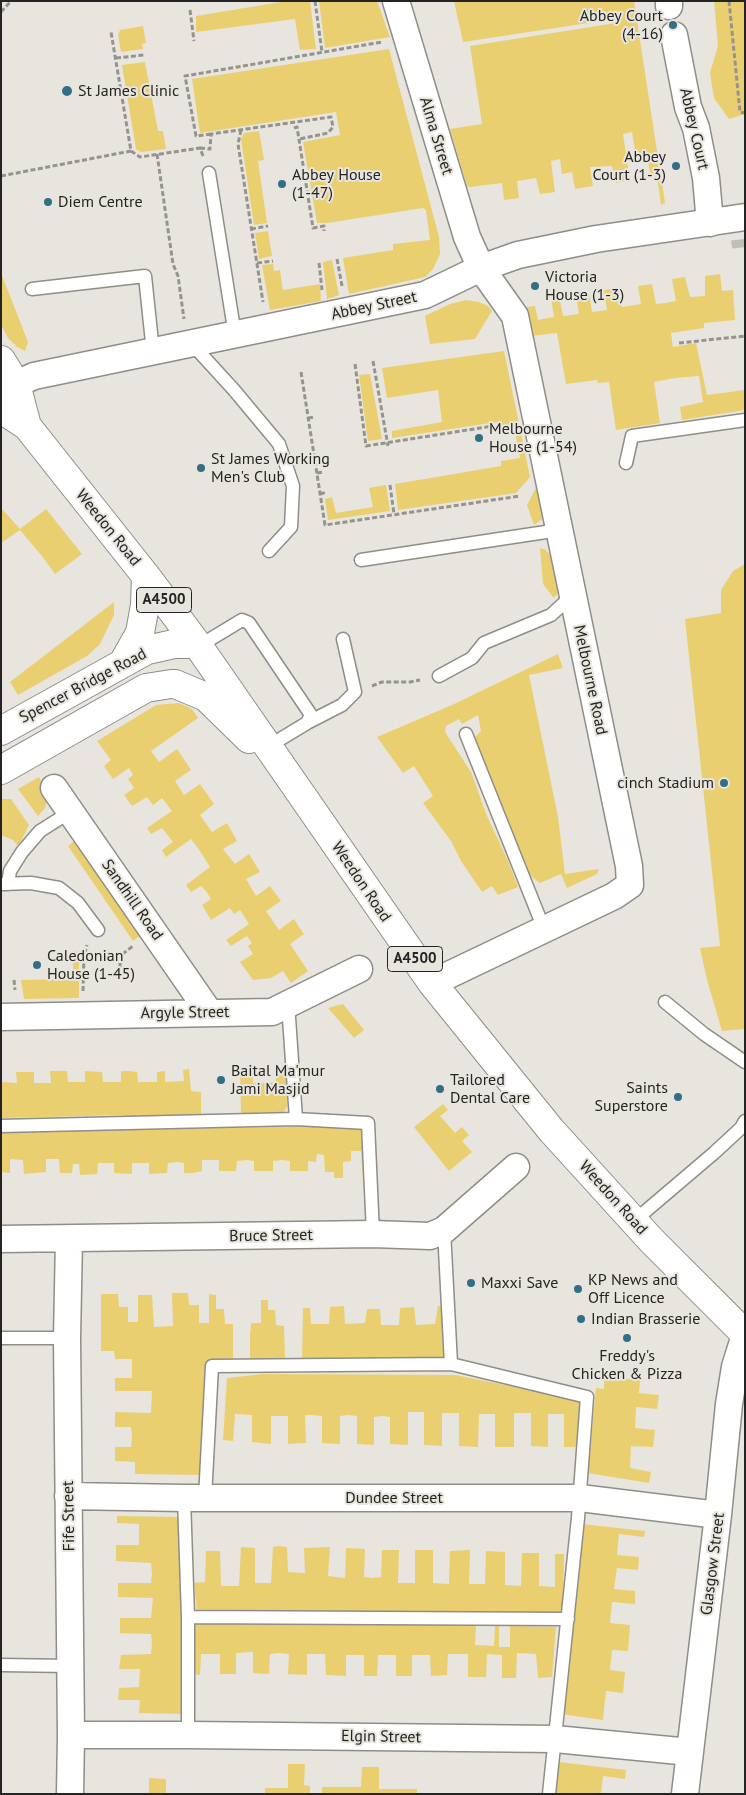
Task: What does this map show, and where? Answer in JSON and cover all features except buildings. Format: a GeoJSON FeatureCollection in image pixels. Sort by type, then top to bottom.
{"type":"FeatureCollection","features":[{"type":"Feature","properties":{"kind":"main road","name":"Weedon Road"},"geometry":{"type":"LineString","coordinates":[[1,360],[9,387],[27,426],[198,645],[432,983],[551,1130],[634,1221],[745,1334]]}},
{"type":"Feature","properties":{"kind":"main road","name":"Weedon Road"},"geometry":{"type":"LineString","coordinates":[[1,409],[27,426]]}},
{"type":"Feature","properties":{"kind":"main road"},"geometry":{"type":"LineString","coordinates":[[123,663],[140,633],[145,605],[146,576]]}},
{"type":"Feature","properties":{"kind":"main road","name":"Spencer Bridge Road"},"geometry":{"type":"LineString","coordinates":[[1,731],[147,650],[174,644],[198,645]]}},
{"type":"Feature","properties":{"kind":"main road","name":"Spencer Bridge Road"},"geometry":{"type":"LineString","coordinates":[[1,770],[146,688],[175,684],[206,697],[291,780]]}},
{"type":"Feature","properties":{"kind":"street","name":"Alma Street"},"geometry":{"type":"LineString","coordinates":[[396,1],[467,237],[481,268]]}},
{"type":"Feature","properties":{"kind":"street","name":"Abbey Court"},"geometry":{"type":"LineString","coordinates":[[674,35],[688,107],[696,128],[706,178],[710,223]]}},
{"type":"Feature","properties":{"kind":"street","name":"Abbey Street"},"geometry":{"type":"LineString","coordinates":[[9,387],[34,376],[153,352],[188,333],[235,335],[425,295],[481,268],[529,252],[710,223],[743,224]]}},
{"type":"Feature","properties":{"kind":"street","name":"Melbourne Road"},"geometry":{"type":"LineString","coordinates":[[432,983],[614,896],[630,886],[629,866],[515,316],[481,268]]}},
{"type":"Feature","properties":{"kind":"street","name":"Sandhill Road"},"geometry":{"type":"LineString","coordinates":[[54,788],[209,1012]]}},
{"type":"Feature","properties":{"kind":"street","name":"Argyle Street"},"geometry":{"type":"LineString","coordinates":[[1,1017],[272,1012],[359,969]]}},
{"type":"Feature","properties":{"kind":"street","name":"Bruce Street"},"geometry":{"type":"LineString","coordinates":[[1,1239],[373,1234],[430,1236],[444,1230],[516,1168]]}},
{"type":"Feature","properties":{"kind":"street","name":"Fife Street"},"geometry":{"type":"LineString","coordinates":[[69,1239],[67,1338],[72,1735],[70,1794]]}},
{"type":"Feature","properties":{"kind":"street","name":"Glasgow Street"},"geometry":{"type":"LineString","coordinates":[[685,1794],[718,1515],[729,1404],[735,1367],[745,1334]]}},
{"type":"Feature","properties":{"kind":"street","name":"Dundee Street"},"geometry":{"type":"LineString","coordinates":[[68,1496],[195,1498],[580,1498],[718,1515]]}},
{"type":"Feature","properties":{"kind":"street","name":"Elgin Street"},"geometry":{"type":"LineString","coordinates":[[72,1735],[555,1739],[690,1752]]}},
{"type":"Feature","properties":{"kind":"lane"},"geometry":{"type":"LineString","coordinates":[[209,173],[235,335]]}},
{"type":"Feature","properties":{"kind":"lane"},"geometry":{"type":"LineString","coordinates":[[32,289],[145,276],[153,352]]}},
{"type":"Feature","properties":{"kind":"lane"},"geometry":{"type":"LineString","coordinates":[[188,333],[279,444],[293,486],[291,528],[269,550]]}},
{"type":"Feature","properties":{"kind":"lane"},"geometry":{"type":"LineString","coordinates":[[626,463],[632,436],[745,420]]}},
{"type":"Feature","properties":{"kind":"lane"},"geometry":{"type":"LineString","coordinates":[[361,560],[559,530]]}},
{"type":"Feature","properties":{"kind":"lane"},"geometry":{"type":"LineString","coordinates":[[439,676],[472,658],[484,643],[551,615],[572,593]]}},
{"type":"Feature","properties":{"kind":"lane"},"geometry":{"type":"LineString","coordinates":[[198,645],[242,620],[249,624],[311,716],[307,723]]}},
{"type":"Feature","properties":{"kind":"lane"},"geometry":{"type":"LineString","coordinates":[[269,746],[342,705],[355,692],[344,639]]}},
{"type":"Feature","properties":{"kind":"lane"},"geometry":{"type":"LineString","coordinates":[[466,734],[544,929]]}},
{"type":"Feature","properties":{"kind":"lane"},"geometry":{"type":"LineString","coordinates":[[70,812],[40,831],[22,852],[4,884],[31,883],[59,888],[78,902],[98,930]]}},
{"type":"Feature","properties":{"kind":"lane"},"geometry":{"type":"LineString","coordinates":[[665,1002],[704,1034],[745,1062]]}},
{"type":"Feature","properties":{"kind":"lane"},"geometry":{"type":"LineString","coordinates":[[288,1003],[296,1119]]}},
{"type":"Feature","properties":{"kind":"lane"},"geometry":{"type":"LineString","coordinates":[[1,1126],[296,1119],[368,1124],[373,1234]]}},
{"type":"Feature","properties":{"kind":"lane"},"geometry":{"type":"LineString","coordinates":[[634,1221],[714,1153],[741,1128],[745,1121]]}},
{"type":"Feature","properties":{"kind":"lane"},"geometry":{"type":"LineString","coordinates":[[444,1230],[451,1364]]}},
{"type":"Feature","properties":{"kind":"lane"},"geometry":{"type":"LineString","coordinates":[[1,1338],[67,1338]]}},
{"type":"Feature","properties":{"kind":"lane"},"geometry":{"type":"LineString","coordinates":[[188,1735],[188,1617],[195,1498],[212,1366],[451,1364],[587,1397],[580,1498],[549,1794]]}},
{"type":"Feature","properties":{"kind":"lane"},"geometry":{"type":"LineString","coordinates":[[188,1617],[568,1619]]}},
{"type":"Feature","properties":{"kind":"lane"},"geometry":{"type":"LineString","coordinates":[[1,1665],[70,1666]]}},
{"type":"Feature","properties":{"kind":"path"},"geometry":{"type":"LineString","coordinates":[[1,12],[11,1]]}},
{"type":"Feature","properties":{"kind":"path"},"geometry":{"type":"LineString","coordinates":[[315,1],[322,52]]}},
{"type":"Feature","properties":{"kind":"path"},"geometry":{"type":"LineString","coordinates":[[729,1],[740,112],[745,113]]}},
{"type":"Feature","properties":{"kind":"path"},"geometry":{"type":"LineString","coordinates":[[190,10],[194,41]]}},
{"type":"Feature","properties":{"kind":"path"},"geometry":{"type":"LineString","coordinates":[[111,32],[131,151]]}},
{"type":"Feature","properties":{"kind":"path"},"geometry":{"type":"LineString","coordinates":[[299,139],[328,133],[333,127],[331,117],[196,136],[186,76],[386,42]]}},
{"type":"Feature","properties":{"kind":"path"},"geometry":{"type":"LineString","coordinates":[[116,58],[144,55]]}},
{"type":"Feature","properties":{"kind":"path"},"geometry":{"type":"LineString","coordinates":[[294,128],[297,127],[313,228],[324,226],[324,231]]}},
{"type":"Feature","properties":{"kind":"path"},"geometry":{"type":"LineString","coordinates":[[240,130],[238,144],[264,306]]}},
{"type":"Feature","properties":{"kind":"path"},"geometry":{"type":"LineString","coordinates":[[1,176],[131,151],[140,157],[210,148],[211,134]]}},
{"type":"Feature","properties":{"kind":"path"},"geometry":{"type":"LineString","coordinates":[[200,148],[209,173]]}},
{"type":"Feature","properties":{"kind":"path"},"geometry":{"type":"LineString","coordinates":[[158,154],[173,264],[178,276],[188,333]]}},
{"type":"Feature","properties":{"kind":"path"},"geometry":{"type":"LineString","coordinates":[[252,229],[268,226]]}},
{"type":"Feature","properties":{"kind":"path"},"geometry":{"type":"LineString","coordinates":[[337,259],[343,291]]}},
{"type":"Feature","properties":{"kind":"path"},"geometry":{"type":"LineString","coordinates":[[257,263],[273,260]]}},
{"type":"Feature","properties":{"kind":"path"},"geometry":{"type":"LineString","coordinates":[[319,262],[323,295]]}},
{"type":"Feature","properties":{"kind":"path"},"geometry":{"type":"LineString","coordinates":[[679,343],[745,336]]}},
{"type":"Feature","properties":{"kind":"path"},"geometry":{"type":"LineString","coordinates":[[373,361],[388,444]]}},
{"type":"Feature","properties":{"kind":"path"},"geometry":{"type":"LineString","coordinates":[[355,364],[366,446],[493,426],[494,429]]}},
{"type":"Feature","properties":{"kind":"path"},"geometry":{"type":"LineString","coordinates":[[301,372],[325,525],[520,496]]}},
{"type":"Feature","properties":{"kind":"path"},"geometry":{"type":"LineString","coordinates":[[308,418],[315,417]]}},
{"type":"Feature","properties":{"kind":"path"},"geometry":{"type":"LineString","coordinates":[[317,473],[324,472]]}},
{"type":"Feature","properties":{"kind":"path"},"geometry":{"type":"LineString","coordinates":[[390,485],[394,514]]}},
{"type":"Feature","properties":{"kind":"path"},"geometry":{"type":"LineString","coordinates":[[320,494],[327,492]]}},
{"type":"Feature","properties":{"kind":"path"},"geometry":{"type":"LineString","coordinates":[[355,692],[382,682],[410,682],[439,676]]}},
{"type":"Feature","properties":{"kind":"path"},"geometry":{"type":"LineString","coordinates":[[83,993],[84,956],[88,944],[98,930]]}},
{"type":"Feature","properties":{"kind":"path"},"geometry":{"type":"LineString","coordinates":[[120,968],[120,956],[139,942]]}},
{"type":"Feature","properties":{"kind":"shaded area"},"geometry":{"type":"Polygon","coordinates":[[[287,1],[310,1],[316,49],[300,50],[295,19],[196,32],[196,16],[287,1]]]}},
{"type":"Feature","properties":{"kind":"shaded area"},"geometry":{"type":"Polygon","coordinates":[[[319,1],[377,1],[390,37],[325,48],[319,1]]]}},
{"type":"Feature","properties":{"kind":"shaded area"},"geometry":{"type":"Polygon","coordinates":[[[454,1],[634,1],[665,203],[661,205],[657,176],[651,177],[648,161],[637,162],[632,132],[623,134],[630,180],[616,183],[612,166],[590,167],[593,186],[575,189],[572,172],[562,174],[560,159],[551,161],[555,192],[540,194],[536,178],[517,181],[519,198],[504,200],[502,183],[467,186],[450,129],[482,124],[470,46],[616,23],[615,19],[463,42],[454,1]]]}},
{"type":"Feature","properties":{"kind":"shaded area"},"geometry":{"type":"Polygon","coordinates":[[[714,1],[745,1],[745,114],[729,119],[714,98],[710,73],[718,46],[714,1]]]}},
{"type":"Feature","properties":{"kind":"shaded area"},"geometry":{"type":"Polygon","coordinates":[[[143,26],[146,43],[142,44],[143,49],[121,52],[118,35],[120,30],[143,26]]]}},
{"type":"Feature","properties":{"kind":"shaded area"},"geometry":{"type":"Polygon","coordinates":[[[389,49],[439,237],[440,254],[433,269],[425,277],[349,294],[343,258],[393,250],[393,244],[430,240],[426,210],[423,208],[317,223],[303,142],[340,135],[336,112],[200,133],[192,79],[389,49]]]}},
{"type":"Feature","properties":{"kind":"shaded area"},"geometry":{"type":"Polygon","coordinates":[[[145,62],[158,131],[163,131],[166,149],[141,152],[136,149],[122,65],[145,62]]]}},
{"type":"Feature","properties":{"kind":"shaded area"},"geometry":{"type":"Polygon","coordinates":[[[259,131],[264,160],[258,161],[267,223],[254,225],[241,139],[244,133],[259,131]]]}},
{"type":"Feature","properties":{"kind":"shaded area"},"geometry":{"type":"Polygon","coordinates":[[[268,231],[272,256],[259,259],[255,233],[268,231]]]}},
{"type":"Feature","properties":{"kind":"shaded area"},"geometry":{"type":"Polygon","coordinates":[[[332,260],[339,295],[327,299],[323,262],[332,260]]]}},
{"type":"Feature","properties":{"kind":"shaded area"},"geometry":{"type":"Polygon","coordinates":[[[273,264],[274,271],[280,270],[283,290],[320,284],[321,301],[270,310],[262,265],[273,264]]]}},
{"type":"Feature","properties":{"kind":"shaded area"},"geometry":{"type":"Polygon","coordinates":[[[1,273],[28,342],[25,351],[17,347],[8,338],[1,325],[1,273]]]}},
{"type":"Feature","properties":{"kind":"shaded area"},"geometry":{"type":"Polygon","coordinates":[[[720,274],[722,291],[733,290],[735,320],[704,323],[704,328],[671,333],[673,347],[696,343],[707,395],[745,390],[745,410],[682,420],[680,407],[703,402],[699,376],[675,378],[654,382],[660,423],[616,430],[609,382],[598,383],[597,380],[566,384],[557,333],[531,336],[526,307],[535,306],[538,320],[554,317],[551,297],[559,296],[563,316],[579,314],[576,295],[589,293],[592,312],[607,310],[604,290],[618,288],[622,307],[641,304],[638,286],[652,284],[656,304],[666,303],[676,301],[672,279],[685,277],[690,297],[705,296],[705,276],[720,274]]]}},
{"type":"Feature","properties":{"kind":"shaded area"},"geometry":{"type":"Polygon","coordinates":[[[466,300],[479,302],[488,306],[492,311],[475,339],[430,344],[425,316],[450,304],[466,300]]]}},
{"type":"Feature","properties":{"kind":"shaded area"},"geometry":{"type":"Polygon","coordinates":[[[504,351],[530,477],[516,493],[398,510],[395,484],[501,466],[501,461],[520,458],[514,426],[497,428],[497,422],[392,438],[392,431],[442,422],[438,390],[387,398],[382,368],[504,351]]]}},
{"type":"Feature","properties":{"kind":"shaded area"},"geometry":{"type":"Polygon","coordinates":[[[370,374],[382,439],[368,441],[359,375],[370,374]]]}},
{"type":"Feature","properties":{"kind":"shaded area"},"geometry":{"type":"Polygon","coordinates":[[[538,484],[545,511],[542,519],[534,525],[527,505],[538,484]]]}},
{"type":"Feature","properties":{"kind":"shaded area"},"geometry":{"type":"Polygon","coordinates":[[[386,485],[390,511],[328,520],[325,499],[332,497],[336,513],[373,507],[369,488],[386,485]]]}},
{"type":"Feature","properties":{"kind":"shaded area"},"geometry":{"type":"Polygon","coordinates":[[[1,508],[20,529],[46,509],[82,554],[55,574],[20,530],[1,543],[1,508]]]}},
{"type":"Feature","properties":{"kind":"shaded area"},"geometry":{"type":"Polygon","coordinates":[[[540,548],[546,550],[553,558],[560,586],[554,598],[543,584],[540,548]]]}},
{"type":"Feature","properties":{"kind":"shaded area","name":"cinch Stadium"},"geometry":{"type":"Polygon","coordinates":[[[745,564],[745,1029],[722,1031],[700,948],[720,946],[685,619],[721,613],[721,590],[733,571],[745,564]]]}},
{"type":"Feature","properties":{"kind":"shaded area"},"geometry":{"type":"Polygon","coordinates":[[[114,602],[114,615],[100,644],[87,656],[18,695],[10,682],[114,602]]]}},
{"type":"Feature","properties":{"kind":"shaded area"},"geometry":{"type":"Polygon","coordinates":[[[558,654],[563,668],[529,675],[558,817],[565,874],[599,869],[597,874],[567,888],[561,874],[540,883],[528,874],[474,738],[481,731],[478,715],[462,724],[459,719],[446,726],[445,732],[471,772],[487,816],[518,887],[498,895],[492,886],[482,892],[461,861],[451,841],[423,803],[433,796],[414,766],[403,773],[377,737],[452,705],[558,654]]]}},
{"type":"Feature","properties":{"kind":"shaded area"},"geometry":{"type":"Polygon","coordinates":[[[178,703],[193,710],[198,718],[151,751],[159,762],[177,749],[191,770],[175,781],[184,795],[200,784],[214,804],[200,815],[212,832],[227,823],[237,841],[223,849],[235,864],[249,854],[260,872],[246,879],[256,896],[270,886],[281,901],[266,911],[279,930],[294,919],[304,934],[290,944],[308,971],[291,983],[283,971],[271,978],[253,980],[240,962],[253,954],[248,946],[252,943],[247,936],[231,946],[226,940],[249,924],[240,910],[234,914],[230,908],[211,920],[202,905],[211,899],[206,891],[201,886],[191,892],[186,885],[210,867],[200,851],[191,839],[166,857],[162,850],[173,842],[162,828],[151,834],[147,828],[172,811],[162,798],[153,805],[147,797],[132,806],[124,795],[134,788],[128,779],[133,775],[129,768],[113,779],[104,766],[111,760],[97,741],[156,705],[178,703]]]}},
{"type":"Feature","properties":{"kind":"shaded area"},"geometry":{"type":"Polygon","coordinates":[[[39,777],[46,791],[47,802],[45,808],[38,816],[18,789],[39,777]]]}},
{"type":"Feature","properties":{"kind":"shaded area"},"geometry":{"type":"Polygon","coordinates":[[[1,799],[11,799],[29,825],[20,843],[17,845],[13,840],[1,835],[1,799]]]}},
{"type":"Feature","properties":{"kind":"shaded area"},"geometry":{"type":"Polygon","coordinates":[[[74,841],[140,936],[133,941],[68,846],[74,841]]]}},
{"type":"Feature","properties":{"kind":"shaded area"},"geometry":{"type":"Polygon","coordinates":[[[73,951],[79,952],[79,998],[24,999],[21,980],[73,979],[73,951]]]}},
{"type":"Feature","properties":{"kind":"shaded area"},"geometry":{"type":"Polygon","coordinates":[[[343,1004],[364,1030],[354,1038],[328,1008],[343,1004]]]}},
{"type":"Feature","properties":{"kind":"shaded area"},"geometry":{"type":"Polygon","coordinates":[[[276,1068],[286,1068],[287,1107],[282,1114],[241,1115],[240,1069],[252,1069],[253,1083],[265,1083],[276,1082],[276,1068]]]}},
{"type":"Feature","properties":{"kind":"shaded area"},"geometry":{"type":"Polygon","coordinates":[[[189,1069],[191,1091],[201,1092],[201,1117],[128,1117],[124,1115],[1,1118],[1,1082],[17,1083],[16,1072],[34,1072],[34,1083],[51,1083],[50,1071],[67,1071],[68,1082],[85,1082],[85,1071],[102,1072],[103,1082],[121,1082],[121,1071],[129,1071],[137,1072],[138,1082],[157,1082],[157,1072],[165,1071],[165,1082],[184,1081],[183,1070],[189,1069]]]}},
{"type":"Feature","properties":{"kind":"shaded area"},"geometry":{"type":"Polygon","coordinates":[[[443,1104],[448,1110],[440,1116],[455,1133],[462,1127],[469,1135],[462,1141],[472,1152],[449,1171],[414,1127],[443,1104]]]}},
{"type":"Feature","properties":{"kind":"shaded area"},"geometry":{"type":"Polygon","coordinates":[[[334,1126],[364,1128],[370,1180],[363,1180],[361,1151],[351,1151],[351,1161],[343,1162],[343,1178],[334,1178],[334,1172],[325,1172],[324,1155],[317,1154],[316,1162],[308,1161],[308,1171],[290,1171],[290,1161],[283,1160],[273,1161],[273,1171],[254,1171],[254,1161],[246,1160],[237,1161],[236,1171],[219,1171],[219,1160],[202,1160],[202,1171],[193,1173],[184,1173],[184,1163],[177,1162],[168,1163],[167,1173],[149,1174],[149,1163],[132,1163],[132,1174],[114,1173],[114,1163],[98,1163],[97,1174],[80,1175],[79,1164],[73,1164],[72,1173],[60,1173],[59,1159],[46,1159],[46,1172],[24,1174],[23,1160],[10,1159],[10,1173],[1,1172],[1,1132],[334,1126]]]}},
{"type":"Feature","properties":{"kind":"shaded area"},"geometry":{"type":"Polygon","coordinates":[[[172,1293],[188,1293],[189,1305],[199,1305],[199,1323],[209,1323],[209,1294],[216,1295],[216,1309],[224,1309],[225,1324],[233,1324],[233,1360],[208,1360],[204,1475],[135,1474],[135,1462],[115,1461],[115,1447],[131,1447],[132,1437],[131,1427],[115,1427],[115,1412],[151,1413],[152,1391],[115,1391],[115,1378],[132,1378],[132,1359],[115,1359],[114,1351],[101,1351],[101,1294],[118,1294],[119,1307],[128,1307],[128,1322],[138,1322],[138,1295],[152,1295],[154,1327],[173,1326],[172,1293]]]}},
{"type":"Feature","properties":{"kind":"shaded area"},"geometry":{"type":"Polygon","coordinates":[[[261,1300],[268,1300],[268,1310],[275,1310],[276,1325],[284,1326],[285,1360],[250,1360],[251,1323],[261,1323],[261,1300]]]}},
{"type":"Feature","properties":{"kind":"shaded area"},"geometry":{"type":"Polygon","coordinates":[[[344,1306],[345,1324],[365,1323],[367,1309],[380,1309],[381,1325],[399,1325],[400,1308],[414,1307],[416,1325],[435,1324],[438,1306],[445,1306],[443,1361],[302,1360],[303,1308],[310,1308],[311,1324],[329,1324],[330,1307],[344,1306]]]}},
{"type":"Feature","properties":{"kind":"shaded area"},"geometry":{"type":"Polygon","coordinates":[[[264,1374],[455,1375],[584,1401],[582,1447],[564,1447],[564,1414],[548,1414],[548,1447],[531,1446],[531,1413],[514,1413],[514,1447],[495,1447],[495,1414],[479,1414],[478,1447],[459,1446],[459,1413],[442,1413],[442,1446],[424,1445],[424,1412],[408,1412],[408,1445],[390,1444],[390,1417],[382,1416],[374,1417],[374,1445],[357,1444],[357,1416],[348,1415],[340,1416],[340,1444],[322,1443],[322,1416],[313,1415],[305,1415],[306,1443],[288,1444],[288,1416],[271,1416],[271,1444],[252,1442],[252,1415],[235,1414],[233,1441],[223,1440],[227,1378],[264,1374]]]}},
{"type":"Feature","properties":{"kind":"shaded area"},"geometry":{"type":"Polygon","coordinates":[[[604,1377],[640,1380],[639,1393],[659,1395],[657,1409],[636,1407],[635,1428],[655,1430],[653,1447],[631,1446],[630,1468],[651,1472],[649,1483],[588,1473],[596,1388],[604,1389],[604,1377]]]}},
{"type":"Feature","properties":{"kind":"shaded area"},"geometry":{"type":"Polygon","coordinates":[[[117,1516],[184,1517],[183,1714],[139,1713],[140,1700],[118,1700],[119,1688],[139,1687],[140,1669],[119,1669],[121,1655],[151,1654],[152,1643],[151,1634],[120,1633],[120,1618],[151,1618],[153,1598],[118,1597],[118,1583],[151,1583],[152,1574],[151,1563],[116,1561],[116,1545],[139,1545],[139,1524],[117,1523],[117,1516]]]}},
{"type":"Feature","properties":{"kind":"shaded area"},"geometry":{"type":"Polygon","coordinates":[[[582,1524],[645,1531],[644,1537],[619,1534],[617,1555],[639,1557],[638,1570],[617,1568],[614,1589],[635,1591],[635,1604],[612,1602],[610,1623],[630,1625],[628,1651],[612,1650],[610,1670],[625,1672],[623,1693],[606,1691],[603,1720],[561,1714],[570,1655],[570,1636],[582,1524]]]}},
{"type":"Feature","properties":{"kind":"shaded area"},"geometry":{"type":"Polygon","coordinates":[[[241,1547],[255,1548],[255,1583],[271,1583],[273,1547],[287,1547],[288,1572],[305,1573],[304,1548],[330,1547],[328,1576],[345,1578],[346,1548],[365,1549],[364,1577],[372,1578],[381,1577],[382,1550],[399,1550],[398,1583],[415,1583],[415,1550],[433,1550],[433,1583],[449,1584],[450,1551],[470,1550],[469,1584],[485,1584],[486,1551],[505,1552],[505,1585],[521,1586],[522,1553],[539,1553],[539,1586],[555,1587],[555,1554],[564,1554],[563,1609],[555,1617],[197,1613],[194,1583],[205,1582],[206,1551],[220,1551],[221,1586],[239,1586],[241,1547]]]}},
{"type":"Feature","properties":{"kind":"shaded area"},"geometry":{"type":"Polygon","coordinates":[[[195,1623],[476,1625],[475,1645],[494,1646],[495,1626],[499,1626],[499,1647],[510,1647],[510,1626],[556,1627],[552,1677],[538,1678],[536,1654],[517,1653],[516,1678],[502,1678],[502,1655],[487,1654],[486,1677],[468,1677],[468,1654],[448,1654],[447,1675],[431,1676],[430,1655],[412,1655],[412,1676],[396,1676],[396,1655],[378,1655],[377,1676],[364,1676],[364,1655],[346,1655],[346,1676],[326,1675],[325,1654],[307,1654],[307,1675],[288,1674],[289,1654],[279,1653],[270,1654],[269,1674],[253,1673],[253,1652],[236,1653],[236,1674],[220,1674],[220,1654],[201,1654],[200,1675],[193,1674],[195,1623]]]}},
{"type":"Feature","properties":{"kind":"shaded area"},"geometry":{"type":"Polygon","coordinates":[[[559,1762],[626,1770],[625,1779],[603,1776],[601,1794],[555,1794],[559,1762]]]}},
{"type":"Feature","properties":{"kind":"shaded area"},"geometry":{"type":"Polygon","coordinates":[[[288,1764],[305,1764],[304,1785],[310,1786],[310,1794],[265,1794],[265,1788],[288,1788],[288,1764]]]}},
{"type":"Feature","properties":{"kind":"shaded area"},"geometry":{"type":"Polygon","coordinates":[[[362,1767],[379,1767],[379,1789],[417,1789],[417,1794],[322,1794],[322,1787],[361,1787],[362,1767]]]}},
{"type":"Feature","properties":{"kind":"shaded area"},"geometry":{"type":"Polygon","coordinates":[[[149,1778],[166,1779],[166,1794],[149,1794],[149,1778]]]}},
{"type":"Feature","properties":{"kind":"tunnel"},"geometry":{"type":"LineString","coordinates":[[744,239],[745,247]]}},
{"type":"Feature","properties":{"kind":"place","name":"Abbey Court (4-16)"},"geometry":{"type":"Point","coordinates":[673,25]}},
{"type":"Feature","properties":{"kind":"place","name":"St James Clinic"},"geometry":{"type":"Point","coordinates":[67,91]}},
{"type":"Feature","properties":{"kind":"place","name":"Abbey Court (1-3)"},"geometry":{"type":"Point","coordinates":[676,166]}},
{"type":"Feature","properties":{"kind":"place","name":"Abbey House (1-47)"},"geometry":{"type":"Point","coordinates":[282,184]}},
{"type":"Feature","properties":{"kind":"place","name":"Diem Centre"},"geometry":{"type":"Point","coordinates":[48,202]}},
{"type":"Feature","properties":{"kind":"place","name":"Victoria House (1-3)"},"geometry":{"type":"Point","coordinates":[535,286]}},
{"type":"Feature","properties":{"kind":"place","name":"Melbourne House (1-54)"},"geometry":{"type":"Point","coordinates":[479,438]}},
{"type":"Feature","properties":{"kind":"place","name":"St James Working Men's Club"},"geometry":{"type":"Point","coordinates":[201,468]}},
{"type":"Feature","properties":{"kind":"place","name":"cinch Stadium"},"geometry":{"type":"Point","coordinates":[724,783]}},
{"type":"Feature","properties":{"kind":"place","name":"Caledonian House (1-45)"},"geometry":{"type":"Point","coordinates":[37,965]}},
{"type":"Feature","properties":{"kind":"place","name":"Baital Ma'mur Jami Masjid"},"geometry":{"type":"Point","coordinates":[221,1080]}},
{"type":"Feature","properties":{"kind":"place","name":"Tailored Dental Care"},"geometry":{"type":"Point","coordinates":[440,1089]}},
{"type":"Feature","properties":{"kind":"place","name":"Saints Superstore"},"geometry":{"type":"Point","coordinates":[678,1097]}},
{"type":"Feature","properties":{"kind":"place","name":"Maxxi Save"},"geometry":{"type":"Point","coordinates":[471,1283]}},
{"type":"Feature","properties":{"kind":"place","name":"KP News and Off Licence"},"geometry":{"type":"Point","coordinates":[578,1289]}},
{"type":"Feature","properties":{"kind":"place","name":"Indian Brasserie"},"geometry":{"type":"Point","coordinates":[581,1319]}},
{"type":"Feature","properties":{"kind":"place","name":"Freddy's Chicken & Pizza"},"geometry":{"type":"Point","coordinates":[627,1338]}}]}
